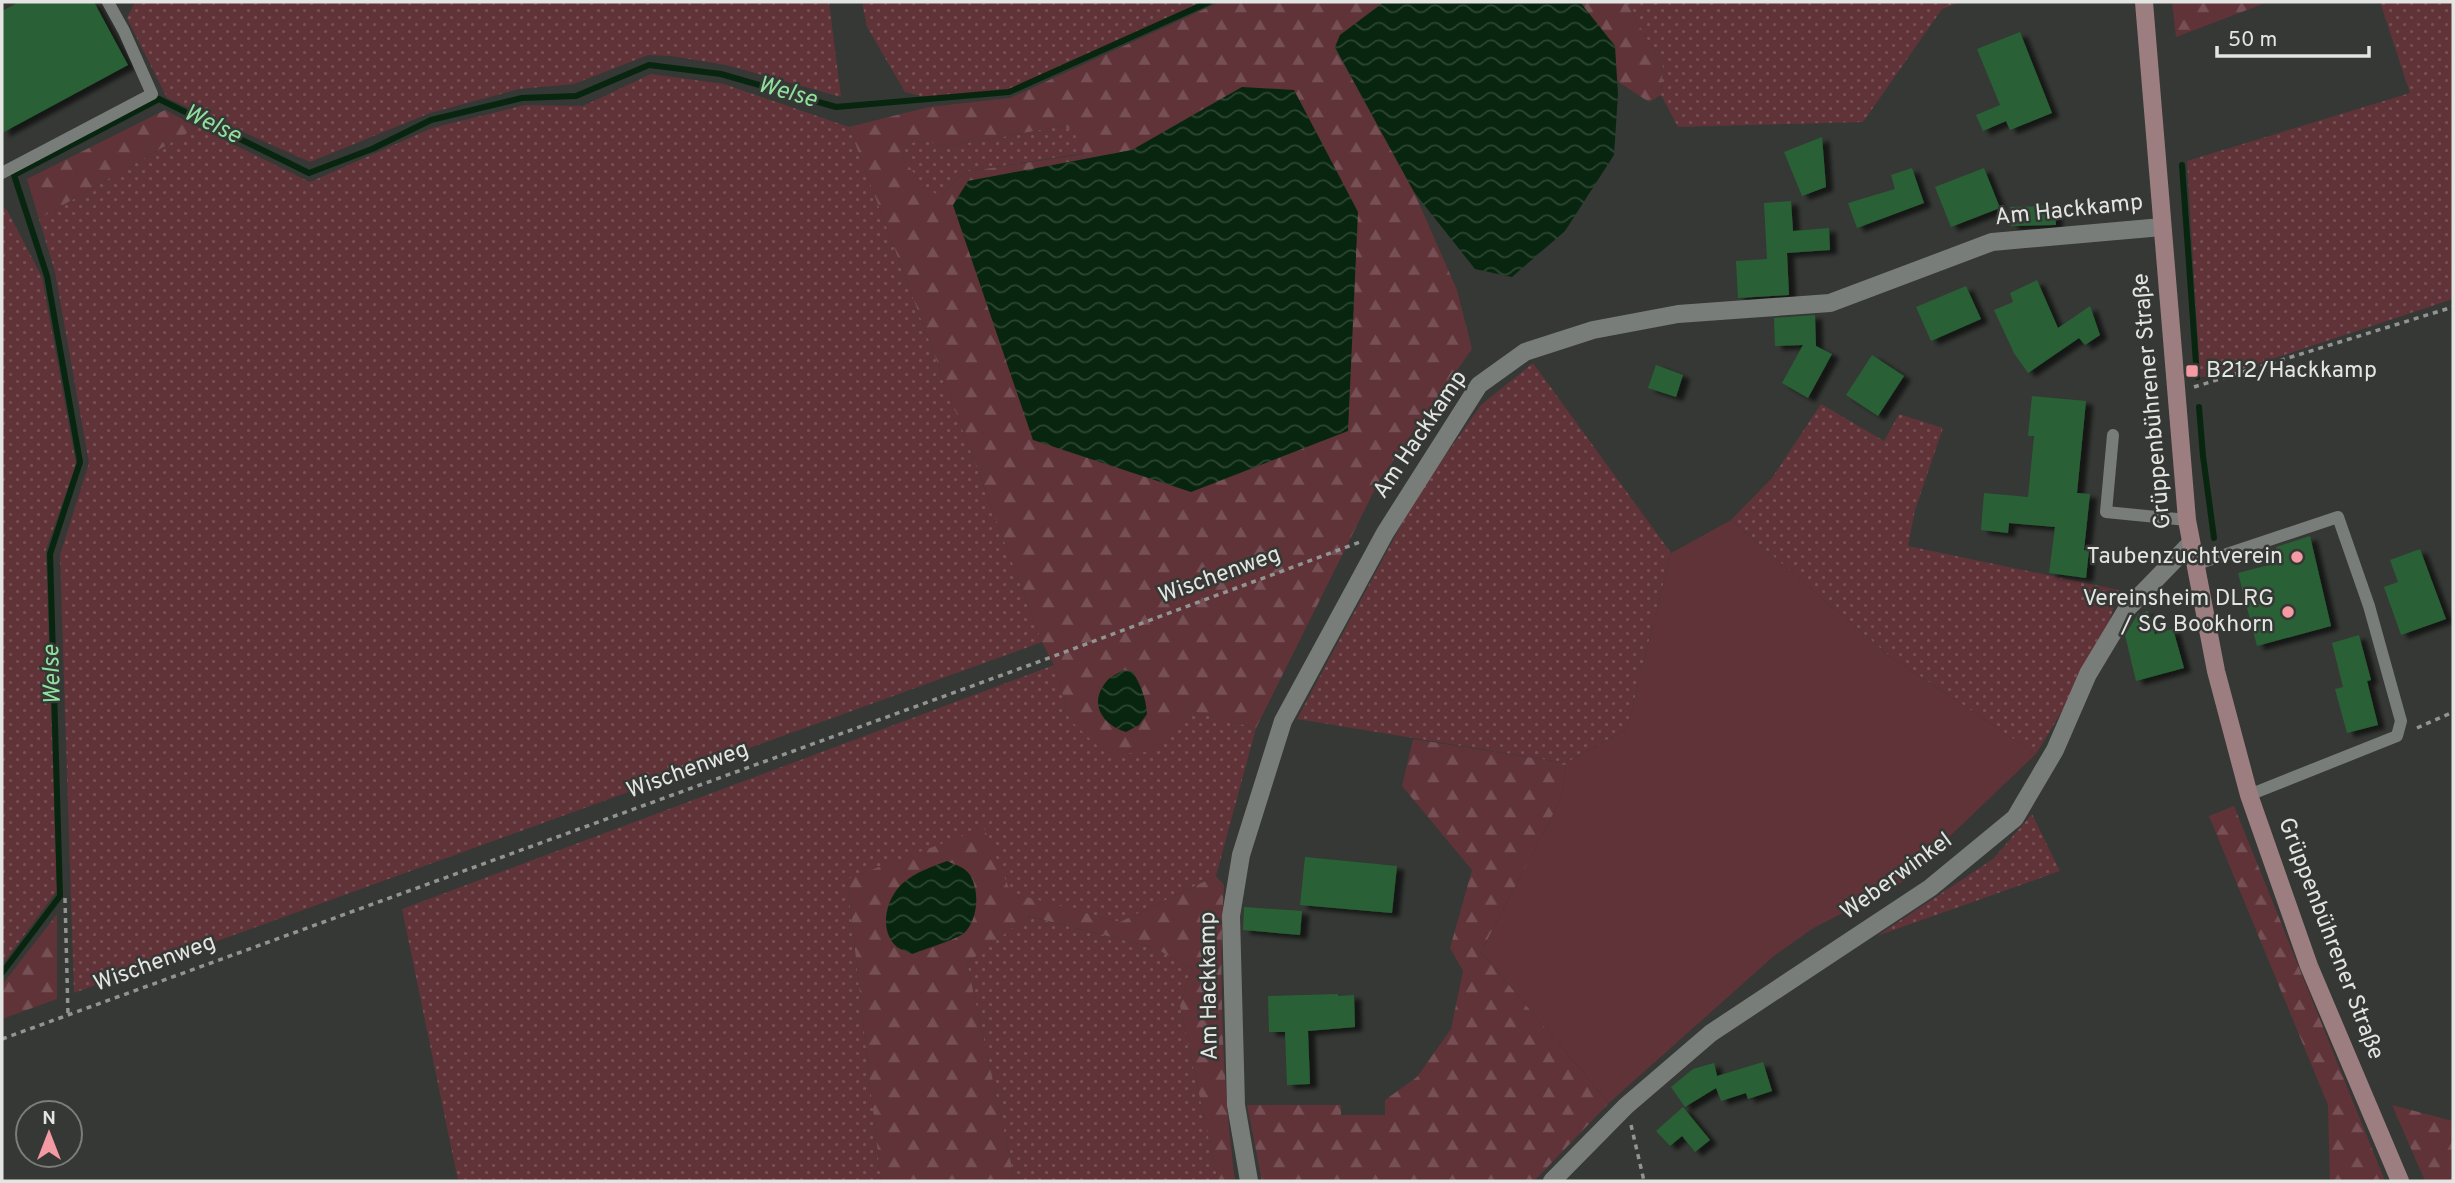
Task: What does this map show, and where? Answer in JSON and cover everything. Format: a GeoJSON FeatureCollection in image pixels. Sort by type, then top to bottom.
{"type":"FeatureCollection","features":[{"type":"Feature","properties":{"kind":"main road","name":"Grüppenbührener Straße"},"geometry":{"type":"LineString","coordinates":[[2144,2],[2187,520],[2216,671],[2249,795],[2309,966],[2400,1181]]}},
{"type":"Feature","properties":{"kind":"street","name":"Am Hackkamp"},"geometry":{"type":"LineString","coordinates":[[1249,1181],[1236,1105],[1231,916],[1241,855],[1283,721],[1385,533],[1479,385],[1525,352],[1593,330],[1678,314],[1830,303],[1992,242],[2162,227]]}},
{"type":"Feature","properties":{"kind":"street","name":"Weberwinkel"},"geometry":{"type":"LineString","coordinates":[[1552,1181],[1626,1106],[1710,1032],[1930,888],[2015,818],[2055,750],[2088,674],[2127,609],[2191,543]]}},
{"type":"Feature","properties":{"kind":"lane"},"geometry":{"type":"LineString","coordinates":[[2,173],[154,98],[108,2]]}},
{"type":"Feature","properties":{"kind":"lane"},"geometry":{"type":"LineString","coordinates":[[2113,435],[2106,512],[2187,520]]}},
{"type":"Feature","properties":{"kind":"lane"},"geometry":{"type":"LineString","coordinates":[[2194,565],[2338,517],[2369,606],[2401,721],[2397,736],[2249,795]]}},
{"type":"Feature","properties":{"kind":"path"},"geometry":{"type":"LineString","coordinates":[[2190,375],[2192,388],[2453,307]]}},
{"type":"Feature","properties":{"kind":"path","name":"Wischenweg"},"geometry":{"type":"LineString","coordinates":[[2,1039],[1385,533]]}},
{"type":"Feature","properties":{"kind":"path"},"geometry":{"type":"LineString","coordinates":[[2397,736],[2453,712]]}},
{"type":"Feature","properties":{"kind":"path"},"geometry":{"type":"LineString","coordinates":[[65,898],[68,1015]]}},
{"type":"Feature","properties":{"kind":"path"},"geometry":{"type":"LineString","coordinates":[[1626,1106],[1644,1181]]}},
{"type":"Feature","properties":{"kind":"green space"},"geometry":{"type":"Polygon","coordinates":[[[135,2],[829,2],[841,97],[726,65],[648,55],[574,84],[519,89],[430,113],[310,162],[167,98],[127,18],[135,2]]]}},
{"type":"Feature","properties":{"kind":"green space"},"geometry":{"type":"Polygon","coordinates":[[[862,2],[1201,2],[1009,90],[925,97],[905,92],[867,27],[862,2]]]}},
{"type":"Feature","properties":{"kind":"green space"},"geometry":{"type":"Polygon","coordinates":[[[1220,2],[1384,2],[1340,35],[1335,48],[1414,192],[1457,290],[1472,349],[1380,479],[1256,728],[1192,711],[1147,752],[1107,755],[1070,720],[1054,665],[1042,642],[849,127],[929,107],[1010,98],[1220,2]],[[1242,87],[1132,150],[968,181],[1033,440],[1242,87]],[[1062,126],[945,147],[925,141],[909,143],[902,155],[923,184],[940,196],[964,172],[1084,154],[1073,130],[1062,126]]]}},
{"type":"Feature","properties":{"kind":"green space"},"geometry":{"type":"Polygon","coordinates":[[[1580,2],[1626,2],[1663,67],[1661,95],[1649,102],[1617,81],[1614,46],[1580,2]]]}},
{"type":"Feature","properties":{"kind":"green space"},"geometry":{"type":"Polygon","coordinates":[[[1626,2],[1961,2],[1942,9],[1863,122],[1678,127],[1661,95],[1663,67],[1626,2]]]}},
{"type":"Feature","properties":{"kind":"green space"},"geometry":{"type":"Polygon","coordinates":[[[2172,2],[2268,2],[2176,37],[2172,2]]]}},
{"type":"Feature","properties":{"kind":"green space"},"geometry":{"type":"Polygon","coordinates":[[[2380,2],[2453,2],[2453,299],[2221,376],[2200,377],[2187,161],[2410,93],[2380,2]]]}},
{"type":"Feature","properties":{"kind":"green space"},"geometry":{"type":"Polygon","coordinates":[[[651,74],[724,84],[849,127],[1042,642],[74,993],[60,555],[89,463],[55,272],[39,219],[198,127],[310,182],[432,128],[525,105],[583,106],[651,74]]]}},
{"type":"Feature","properties":{"kind":"green space"},"geometry":{"type":"Polygon","coordinates":[[[165,110],[198,127],[39,219],[27,179],[165,110]]]}},
{"type":"Feature","properties":{"kind":"green space"},"geometry":{"type":"Polygon","coordinates":[[[1062,126],[1073,130],[1085,153],[964,172],[940,196],[923,184],[902,155],[908,143],[925,141],[945,147],[1062,126]]]}},
{"type":"Feature","properties":{"kind":"green space"},"geometry":{"type":"Polygon","coordinates":[[[2,206],[7,210],[42,277],[76,464],[46,550],[57,891],[2,965],[2,206]]]}},
{"type":"Feature","properties":{"kind":"green space"},"geometry":{"type":"Polygon","coordinates":[[[1533,363],[1671,553],[1627,729],[1566,763],[1297,719],[1416,497],[1481,405],[1533,363]]]}},
{"type":"Feature","properties":{"kind":"green space"},"geometry":{"type":"Polygon","coordinates":[[[1821,404],[1884,441],[1899,414],[1943,428],[1915,510],[1908,546],[2119,590],[2102,645],[2036,754],[1887,654],[1731,520],[1772,478],[1821,404]]]}},
{"type":"Feature","properties":{"kind":"green space"},"geometry":{"type":"Polygon","coordinates":[[[1731,520],[1887,654],[2036,754],[1901,883],[1812,929],[1774,956],[1609,1103],[1481,952],[1562,797],[1566,763],[1627,729],[1671,553],[1731,520]]]}},
{"type":"Feature","properties":{"kind":"green space"},"geometry":{"type":"Polygon","coordinates":[[[1054,665],[1070,720],[1147,752],[1192,711],[1256,728],[1216,876],[1120,922],[1010,893],[847,879],[881,1181],[458,1181],[402,909],[1054,665]]]}},
{"type":"Feature","properties":{"kind":"green space"},"geometry":{"type":"Polygon","coordinates":[[[1413,739],[1566,763],[1562,797],[1481,952],[1609,1103],[1534,1181],[1262,1181],[1247,1105],[1341,1105],[1341,1115],[1385,1115],[1385,1100],[1417,1077],[1451,1029],[1463,971],[1450,948],[1472,870],[1402,786],[1413,739]]]}},
{"type":"Feature","properties":{"kind":"green space"},"geometry":{"type":"Polygon","coordinates":[[[2234,806],[2385,1181],[2330,1181],[2328,1105],[2209,816],[2234,806]]]}},
{"type":"Feature","properties":{"kind":"green space"},"geometry":{"type":"Polygon","coordinates":[[[2032,814],[2060,871],[1877,936],[1993,859],[2032,814]]]}},
{"type":"Feature","properties":{"kind":"green space"},"geometry":{"type":"Polygon","coordinates":[[[984,828],[1011,893],[1120,922],[1216,876],[1224,885],[1221,958],[1223,1033],[1235,1181],[1218,1181],[1180,1006],[1192,969],[1155,948],[1028,916],[967,963],[1015,1181],[881,1181],[847,879],[984,828]],[[963,867],[912,954],[964,934],[974,899],[973,883],[963,867]]]}},
{"type":"Feature","properties":{"kind":"green space"},"geometry":{"type":"Polygon","coordinates":[[[57,914],[57,999],[2,1019],[2,985],[57,914]]]}},
{"type":"Feature","properties":{"kind":"green space"},"geometry":{"type":"Polygon","coordinates":[[[1027,916],[1155,948],[1192,969],[1180,1006],[1218,1181],[1015,1181],[967,963],[1027,916]]]}},
{"type":"Feature","properties":{"kind":"green space"},"geometry":{"type":"Polygon","coordinates":[[[2392,1105],[2453,1121],[2453,1181],[2425,1181],[2392,1105]]]}},
{"type":"Feature","properties":{"kind":"water"},"geometry":{"type":"Polygon","coordinates":[[[1384,2],[1580,2],[1615,46],[1618,94],[1614,155],[1565,231],[1512,277],[1475,269],[1414,192],[1335,47],[1340,35],[1384,2]]]}},
{"type":"Feature","properties":{"kind":"water"},"geometry":{"type":"Polygon","coordinates":[[[1242,87],[1294,90],[1358,212],[1348,431],[1191,492],[1033,440],[953,205],[968,181],[1132,150],[1242,87]]]}},
{"type":"Feature","properties":{"kind":"water"},"geometry":{"type":"Polygon","coordinates":[[[1124,670],[1133,672],[1136,677],[1147,714],[1139,725],[1126,732],[1105,719],[1098,706],[1098,698],[1106,682],[1124,670]]]}},
{"type":"Feature","properties":{"kind":"water"},"geometry":{"type":"Polygon","coordinates":[[[947,861],[965,870],[973,882],[976,905],[969,927],[964,933],[948,941],[912,954],[900,949],[891,940],[886,923],[892,897],[903,883],[913,876],[947,861]]]}},
{"type":"Feature","properties":{"kind":"building"},"geometry":{"type":"Polygon","coordinates":[[[19,2],[94,2],[128,65],[2,133],[2,11],[19,2]]]}},
{"type":"Feature","properties":{"kind":"building"},"geometry":{"type":"Polygon","coordinates":[[[2020,32],[2052,113],[2010,130],[2006,121],[1983,131],[1976,115],[2000,105],[1977,49],[2020,32]]]}},
{"type":"Feature","properties":{"kind":"building"},"geometry":{"type":"Polygon","coordinates":[[[1822,137],[1826,187],[1802,196],[1784,152],[1822,137]]]}},
{"type":"Feature","properties":{"kind":"building"},"geometry":{"type":"Polygon","coordinates":[[[1912,168],[1924,203],[1857,228],[1848,203],[1895,189],[1891,175],[1912,168]]]}},
{"type":"Feature","properties":{"kind":"building"},"geometry":{"type":"Polygon","coordinates":[[[1984,168],[2000,208],[1951,227],[1935,187],[1984,168]]]}},
{"type":"Feature","properties":{"kind":"building"},"geometry":{"type":"Polygon","coordinates":[[[1791,201],[1793,231],[1829,228],[1830,250],[1787,253],[1789,295],[1738,298],[1736,261],[1767,259],[1764,203],[1791,201]]]}},
{"type":"Feature","properties":{"kind":"building"},"geometry":{"type":"Polygon","coordinates":[[[2055,206],[2056,225],[2011,226],[2010,207],[2055,206]]]}},
{"type":"Feature","properties":{"kind":"building"},"geometry":{"type":"Polygon","coordinates":[[[2037,280],[2058,328],[2090,306],[2100,335],[2085,345],[2079,338],[2028,373],[2014,353],[1994,310],[2013,302],[2010,293],[2037,280]]]}},
{"type":"Feature","properties":{"kind":"building"},"geometry":{"type":"Polygon","coordinates":[[[1966,286],[1981,319],[1931,341],[1916,307],[1966,286]]]}},
{"type":"Feature","properties":{"kind":"building"},"geometry":{"type":"Polygon","coordinates":[[[1815,315],[1816,346],[1832,354],[1808,398],[1782,383],[1803,345],[1775,346],[1774,318],[1815,315]]]}},
{"type":"Feature","properties":{"kind":"building"},"geometry":{"type":"Polygon","coordinates":[[[1872,355],[1904,376],[1878,416],[1846,395],[1872,355]]]}},
{"type":"Feature","properties":{"kind":"building"},"geometry":{"type":"Polygon","coordinates":[[[1656,365],[1683,375],[1676,397],[1648,388],[1656,365]]]}},
{"type":"Feature","properties":{"kind":"building"},"geometry":{"type":"Polygon","coordinates":[[[2032,396],[2086,401],[2077,493],[2090,494],[2084,550],[2089,550],[2086,578],[2049,573],[2055,527],[2009,523],[2008,533],[1981,530],[1984,493],[2028,497],[2034,436],[2028,436],[2032,396]]]}},
{"type":"Feature","properties":{"kind":"building","name":"Vereinsheim DLRG / SG Bookhorn"},"geometry":{"type":"Polygon","coordinates":[[[2310,536],[2331,626],[2257,646],[2238,573],[2280,562],[2276,547],[2310,536]]]}},
{"type":"Feature","properties":{"kind":"building"},"geometry":{"type":"Polygon","coordinates":[[[2420,549],[2446,619],[2401,635],[2384,587],[2398,582],[2390,560],[2420,549]]]}},
{"type":"Feature","properties":{"kind":"building"},"geometry":{"type":"Polygon","coordinates":[[[2148,611],[2155,634],[2173,629],[2184,668],[2136,681],[2125,635],[2138,614],[2148,611]]]}},
{"type":"Feature","properties":{"kind":"building"},"geometry":{"type":"Polygon","coordinates":[[[2359,635],[2371,680],[2367,681],[2378,725],[2347,733],[2335,689],[2343,687],[2332,643],[2359,635]]]}},
{"type":"Feature","properties":{"kind":"building"},"geometry":{"type":"Polygon","coordinates":[[[1305,857],[1397,866],[1392,913],[1300,905],[1305,857]]]}},
{"type":"Feature","properties":{"kind":"building"},"geometry":{"type":"Polygon","coordinates":[[[1244,907],[1302,911],[1300,935],[1243,930],[1244,907]]]}},
{"type":"Feature","properties":{"kind":"building"},"geometry":{"type":"Polygon","coordinates":[[[1354,995],[1355,1027],[1308,1031],[1310,1084],[1287,1085],[1285,1032],[1269,1032],[1268,996],[1354,995]]]}},
{"type":"Feature","properties":{"kind":"building"},"geometry":{"type":"Polygon","coordinates":[[[1763,1062],[1772,1091],[1748,1099],[1746,1093],[1721,1101],[1716,1088],[1685,1107],[1671,1087],[1693,1069],[1714,1063],[1717,1076],[1763,1062]]]}},
{"type":"Feature","properties":{"kind":"building"},"geometry":{"type":"Polygon","coordinates":[[[1683,1107],[1710,1140],[1695,1152],[1682,1136],[1670,1146],[1656,1131],[1683,1107]]]}},
{"type":"Feature","properties":{"kind":"waterway","name":"Welse"},"geometry":{"type":"LineString","coordinates":[[2,973],[60,896],[50,554],[80,462],[47,276],[14,175],[159,99],[309,173],[372,149],[431,120],[522,98],[576,96],[649,65],[721,74],[836,107],[1009,92],[1209,2]]}},
{"type":"Feature","properties":{"kind":"waterway"},"geometry":{"type":"LineString","coordinates":[[2182,165],[2197,377]]}},
{"type":"Feature","properties":{"kind":"waterway"},"geometry":{"type":"LineString","coordinates":[[2199,407],[2214,538]]}},
{"type":"Feature","properties":{"kind":"place","name":"B212/Hackkamp"},"geometry":{"type":"Point","coordinates":[2192,371]}},
{"type":"Feature","properties":{"kind":"place","name":"Taubenzuchtverein"},"geometry":{"type":"Point","coordinates":[2297,557]}},
{"type":"Feature","properties":{"kind":"place","name":"Vereinsheim DLRG / SG Bookhorn"},"geometry":{"type":"Point","coordinates":[2288,612]}}]}
